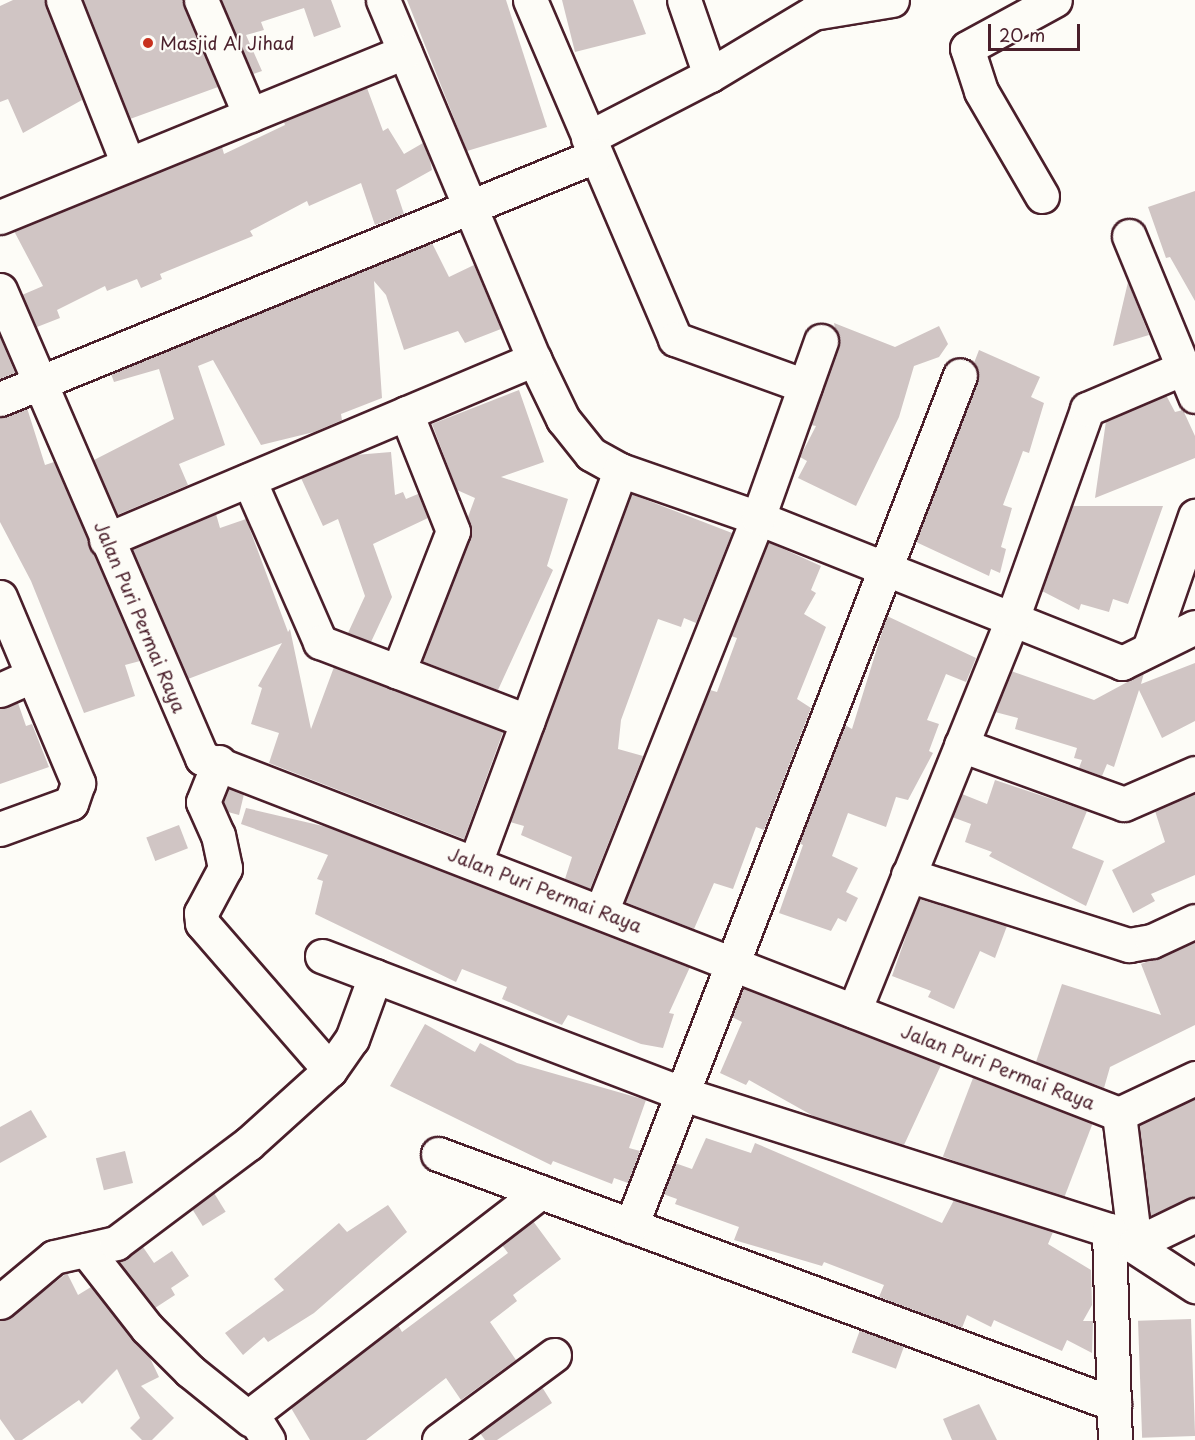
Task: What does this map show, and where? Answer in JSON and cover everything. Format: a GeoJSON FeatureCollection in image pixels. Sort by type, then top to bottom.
{"type":"FeatureCollection","features":[{"type":"Feature","properties":{"kind":"street"},"geometry":{"type":"LineString","coordinates":[[63,0],[128,164]]}},
{"type":"Feature","properties":{"kind":"street"},"geometry":{"type":"LineString","coordinates":[[201,0],[250,115]]}},
{"type":"Feature","properties":{"kind":"street"},"geometry":{"type":"LineString","coordinates":[[383,0],[534,359],[577,439],[591,454],[620,470],[758,518],[1122,663],[1195,627]]}},
{"type":"Feature","properties":{"kind":"street"},"geometry":{"type":"LineString","coordinates":[[530,0],[675,339],[805,386]]}},
{"type":"Feature","properties":{"kind":"street"},"geometry":{"type":"LineString","coordinates":[[684,0],[710,75]]}},
{"type":"Feature","properties":{"kind":"street"},"geometry":{"type":"LineString","coordinates":[[0,399],[470,207],[591,147],[813,13],[892,0]]}},
{"type":"Feature","properties":{"kind":"street"},"geometry":{"type":"LineString","coordinates":[[1042,196],[981,90],[967,48],[1055,0]]}},
{"type":"Feature","properties":{"kind":"street"},"geometry":{"type":"LineString","coordinates":[[0,217],[405,52]]}},
{"type":"Feature","properties":{"kind":"street"},"geometry":{"type":"LineString","coordinates":[[854,1011],[1012,619],[1087,410],[1189,382],[1129,236]]}},
{"type":"Feature","properties":{"kind":"street","name":"Jalan Puri Permai Raya"},"geometry":{"type":"LineString","coordinates":[[0,290],[198,754],[1119,1114],[1122,1237],[1114,1404],[1115,1440]]}},
{"type":"Feature","properties":{"kind":"street"},"geometry":{"type":"LineString","coordinates":[[600,912],[758,518],[821,341]]}},
{"type":"Feature","properties":{"kind":"street"},"geometry":{"type":"LineString","coordinates":[[106,540],[534,359]]}},
{"type":"Feature","properties":{"kind":"street"},"geometry":{"type":"LineString","coordinates":[[631,1226],[960,375]]}},
{"type":"Feature","properties":{"kind":"street"},"geometry":{"type":"LineString","coordinates":[[398,672],[453,531],[406,413]]}},
{"type":"Feature","properties":{"kind":"street"},"geometry":{"type":"LineString","coordinates":[[475,863],[620,470]]}},
{"type":"Feature","properties":{"kind":"street"},"geometry":{"type":"LineString","coordinates":[[249,480],[320,642],[528,721]]}},
{"type":"Feature","properties":{"kind":"street"},"geometry":{"type":"LineString","coordinates":[[1149,650],[1195,516]]}},
{"type":"Feature","properties":{"kind":"street"},"geometry":{"type":"LineString","coordinates":[[0,597],[78,783],[78,793],[71,802],[0,829]]}},
{"type":"Feature","properties":{"kind":"street"},"geometry":{"type":"LineString","coordinates":[[0,690],[32,676]]}},
{"type":"Feature","properties":{"kind":"street"},"geometry":{"type":"LineString","coordinates":[[961,746],[1124,804],[1195,773]]}},
{"type":"Feature","properties":{"kind":"street"},"geometry":{"type":"LineString","coordinates":[[219,762],[203,802],[218,835],[225,868],[201,913],[202,922],[330,1070]]}},
{"type":"Feature","properties":{"kind":"street"},"geometry":{"type":"LineString","coordinates":[[908,875],[1129,945],[1152,941],[1195,921]]}},
{"type":"Feature","properties":{"kind":"street"},"geometry":{"type":"LineString","coordinates":[[322,956],[682,1094],[1122,1237],[1195,1286]]}},
{"type":"Feature","properties":{"kind":"street"},"geometry":{"type":"LineString","coordinates":[[0,1302],[48,1260],[108,1247],[132,1232],[248,1144],[330,1070],[352,1039],[375,976]]}},
{"type":"Feature","properties":{"kind":"street"},"geometry":{"type":"LineString","coordinates":[[1119,1114],[1195,1078]]}},
{"type":"Feature","properties":{"kind":"street"},"geometry":{"type":"LineString","coordinates":[[438,1154],[1114,1404]]}},
{"type":"Feature","properties":{"kind":"street"},"geometry":{"type":"LineString","coordinates":[[260,1430],[256,1410],[540,1192]]}},
{"type":"Feature","properties":{"kind":"street"},"geometry":{"type":"LineString","coordinates":[[1122,1237],[1195,1215]]}},
{"type":"Feature","properties":{"kind":"street"},"geometry":{"type":"LineString","coordinates":[[86,1250],[147,1328],[190,1371],[260,1430]]}},
{"type":"Feature","properties":{"kind":"street"},"geometry":{"type":"LineString","coordinates":[[446,1438],[554,1355]]}},
{"type":"Feature","properties":{"kind":"building"},"geometry":{"type":"Polygon","coordinates":[[[13,0],[45,0],[82,100],[23,133],[8,99],[0,102],[0,6],[13,0]]]}},
{"type":"Feature","properties":{"kind":"building","name":"Masjid Al Jihad"},"geometry":{"type":"Polygon","coordinates":[[[83,0],[183,0],[218,87],[130,119],[83,0]]]}},
{"type":"Feature","properties":{"kind":"building"},"geometry":{"type":"Polygon","coordinates":[[[221,0],[331,0],[341,27],[314,37],[304,8],[261,22],[264,30],[246,35],[262,71],[253,74],[221,0]]]}},
{"type":"Feature","properties":{"kind":"building"},"geometry":{"type":"Polygon","coordinates":[[[407,0],[506,0],[547,127],[467,151],[407,0]]]}},
{"type":"Feature","properties":{"kind":"building"},"geometry":{"type":"Polygon","coordinates":[[[562,0],[633,0],[646,34],[575,52],[562,0]]]}},
{"type":"Feature","properties":{"kind":"building"},"geometry":{"type":"Polygon","coordinates":[[[367,88],[383,131],[388,128],[404,154],[423,143],[430,160],[432,170],[396,190],[404,214],[375,225],[361,183],[309,206],[307,201],[250,231],[253,236],[160,274],[162,279],[141,288],[137,279],[107,291],[105,286],[57,310],[60,318],[37,327],[22,295],[43,286],[14,231],[222,147],[224,154],[285,125],[284,122],[367,88]]]}},
{"type":"Feature","properties":{"kind":"building"},"geometry":{"type":"Polygon","coordinates":[[[1195,191],[1195,301],[1170,257],[1166,258],[1148,207],[1195,191]]]}},
{"type":"Feature","properties":{"kind":"building"},"geometry":{"type":"Polygon","coordinates":[[[432,243],[449,277],[474,265],[501,329],[465,343],[458,331],[404,350],[386,295],[374,281],[382,398],[341,414],[342,420],[314,432],[261,445],[213,360],[198,366],[225,445],[179,464],[188,485],[117,515],[94,460],[174,419],[159,369],[114,382],[111,374],[432,243]]]}},
{"type":"Feature","properties":{"kind":"building"},"geometry":{"type":"Polygon","coordinates":[[[1128,282],[1149,335],[1113,346],[1128,282]]]}},
{"type":"Feature","properties":{"kind":"building"},"geometry":{"type":"Polygon","coordinates":[[[834,323],[895,347],[939,326],[948,344],[939,357],[914,366],[899,417],[856,506],[798,478],[807,461],[800,457],[816,426],[811,425],[839,347],[834,323]]]}},
{"type":"Feature","properties":{"kind":"building"},"geometry":{"type":"Polygon","coordinates":[[[0,337],[15,373],[0,379],[0,337]]]}},
{"type":"Feature","properties":{"kind":"building"},"geometry":{"type":"Polygon","coordinates":[[[979,350],[1040,377],[1031,397],[1044,403],[1029,453],[1023,451],[1003,505],[1012,508],[1001,547],[1006,549],[1000,573],[991,569],[989,576],[916,542],[977,382],[974,363],[979,350]]]}},
{"type":"Feature","properties":{"kind":"building"},"geometry":{"type":"Polygon","coordinates":[[[519,390],[544,462],[501,477],[568,499],[547,566],[553,570],[498,690],[422,661],[470,538],[468,517],[475,498],[457,490],[432,424],[519,390]]]}},
{"type":"Feature","properties":{"kind":"building"},"geometry":{"type":"Polygon","coordinates":[[[1166,395],[1175,412],[1183,410],[1195,436],[1195,458],[1095,498],[1106,421],[1166,395]]]}},
{"type":"Feature","properties":{"kind":"building"},"geometry":{"type":"Polygon","coordinates":[[[27,408],[45,465],[54,462],[140,661],[125,665],[135,696],[84,713],[31,581],[0,522],[0,417],[27,408]]]}},
{"type":"Feature","properties":{"kind":"building"},"geometry":{"type":"Polygon","coordinates":[[[391,452],[395,495],[403,492],[406,499],[418,494],[428,518],[373,544],[392,597],[371,642],[348,633],[365,596],[338,519],[323,526],[301,478],[355,455],[391,452]]]}},
{"type":"Feature","properties":{"kind":"building"},"geometry":{"type":"Polygon","coordinates":[[[631,494],[732,533],[696,623],[684,618],[681,627],[658,619],[621,720],[618,749],[643,756],[590,889],[565,879],[572,857],[521,835],[524,826],[510,822],[631,494]]]}},
{"type":"Feature","properties":{"kind":"building"},"geometry":{"type":"Polygon","coordinates":[[[1072,506],[1163,506],[1128,604],[1113,599],[1109,612],[1081,604],[1079,610],[1042,591],[1072,506]]]}},
{"type":"Feature","properties":{"kind":"building"},"geometry":{"type":"Polygon","coordinates":[[[216,514],[220,528],[246,519],[288,632],[290,629],[311,729],[334,667],[503,732],[464,839],[269,763],[279,733],[251,724],[262,688],[258,686],[282,643],[188,679],[132,549],[216,514]]]}},
{"type":"Feature","properties":{"kind":"building"},"geometry":{"type":"Polygon","coordinates":[[[768,542],[821,566],[811,590],[816,593],[804,614],[826,627],[797,699],[811,708],[764,830],[756,827],[733,889],[714,883],[694,929],[625,902],[710,690],[717,692],[737,638],[731,636],[768,542]]]}},
{"type":"Feature","properties":{"kind":"building"},"geometry":{"type":"Polygon","coordinates":[[[887,616],[976,658],[966,682],[946,674],[927,720],[939,724],[929,751],[933,753],[908,800],[896,797],[886,827],[848,813],[832,856],[858,868],[846,892],[858,898],[846,922],[838,918],[831,931],[779,913],[803,845],[799,843],[845,725],[852,729],[887,616]]]}},
{"type":"Feature","properties":{"kind":"building"},"geometry":{"type":"Polygon","coordinates":[[[1195,663],[1195,721],[1162,738],[1139,690],[1114,767],[1107,764],[1102,776],[1079,768],[1082,760],[1074,758],[1077,748],[1015,729],[1018,718],[995,712],[1011,671],[1094,700],[1144,673],[1141,684],[1195,663]]]}},
{"type":"Feature","properties":{"kind":"building"},"geometry":{"type":"Polygon","coordinates":[[[18,703],[26,726],[32,724],[49,767],[0,784],[0,708],[18,703]]]}},
{"type":"Feature","properties":{"kind":"building"},"geometry":{"type":"Polygon","coordinates":[[[995,780],[1087,811],[1072,848],[1104,861],[1086,906],[989,856],[992,852],[965,842],[971,824],[952,817],[962,794],[987,804],[995,780]]]}},
{"type":"Feature","properties":{"kind":"building"},"geometry":{"type":"Polygon","coordinates":[[[229,788],[244,794],[239,815],[228,812],[223,802],[229,788]]]}},
{"type":"Feature","properties":{"kind":"building"},"geometry":{"type":"Polygon","coordinates":[[[1195,793],[1195,875],[1151,894],[1155,901],[1133,913],[1112,870],[1165,842],[1155,811],[1195,793]]]}},
{"type":"Feature","properties":{"kind":"building"},"geometry":{"type":"Polygon","coordinates":[[[246,808],[327,827],[690,967],[669,1013],[674,1014],[663,1048],[641,1044],[568,1015],[562,1025],[502,999],[507,987],[462,969],[456,982],[315,914],[323,881],[317,879],[328,855],[241,824],[246,808]]]}},
{"type":"Feature","properties":{"kind":"building"},"geometry":{"type":"Polygon","coordinates":[[[179,825],[188,848],[155,861],[146,838],[179,825]]]}},
{"type":"Feature","properties":{"kind":"building"},"geometry":{"type":"Polygon","coordinates":[[[919,899],[1007,926],[995,958],[980,951],[954,1009],[928,997],[931,991],[892,976],[919,899]]]}},
{"type":"Feature","properties":{"kind":"building"},"geometry":{"type":"Polygon","coordinates":[[[1195,943],[1195,1025],[1110,1067],[1104,1088],[1036,1062],[1062,984],[1161,1015],[1141,964],[1195,943]]]}},
{"type":"Feature","properties":{"kind":"building"},"geometry":{"type":"Polygon","coordinates":[[[743,988],[941,1065],[904,1145],[815,1117],[749,1080],[746,1085],[720,1073],[742,1022],[732,1017],[743,988]]]}},
{"type":"Feature","properties":{"kind":"building"},"geometry":{"type":"Polygon","coordinates":[[[425,1024],[475,1052],[480,1043],[517,1063],[646,1100],[629,1148],[640,1151],[628,1183],[614,1178],[612,1184],[553,1161],[551,1165],[390,1086],[425,1024]]]}},
{"type":"Feature","properties":{"kind":"building"},"geometry":{"type":"Polygon","coordinates":[[[973,1078],[1092,1124],[1062,1202],[943,1156],[973,1078]]]}},
{"type":"Feature","properties":{"kind":"building"},"geometry":{"type":"Polygon","coordinates":[[[1195,1099],[1195,1196],[1150,1216],[1139,1125],[1195,1099]]]}},
{"type":"Feature","properties":{"kind":"building"},"geometry":{"type":"Polygon","coordinates":[[[31,1110],[47,1137],[0,1163],[0,1127],[31,1110]]]}},
{"type":"Feature","properties":{"kind":"building"},"geometry":{"type":"Polygon","coordinates":[[[706,1138],[751,1153],[755,1143],[942,1223],[954,1200],[1053,1232],[1048,1244],[1091,1270],[1092,1305],[1083,1321],[1093,1321],[1092,1353],[1067,1340],[1062,1351],[994,1320],[991,1327],[967,1315],[962,1328],[879,1297],[884,1285],[824,1262],[822,1266],[734,1240],[739,1227],[675,1204],[677,1199],[663,1194],[675,1163],[692,1169],[706,1138]]]}},
{"type":"Feature","properties":{"kind":"building"},"geometry":{"type":"Polygon","coordinates":[[[125,1151],[133,1183],[104,1190],[96,1158],[125,1151]]]}},
{"type":"Feature","properties":{"kind":"building"},"geometry":{"type":"Polygon","coordinates":[[[214,1193],[226,1212],[203,1226],[191,1207],[214,1193]]]}},
{"type":"Feature","properties":{"kind":"building"},"geometry":{"type":"Polygon","coordinates":[[[388,1205],[407,1232],[314,1313],[268,1342],[264,1337],[243,1355],[225,1333],[284,1290],[274,1279],[339,1223],[347,1232],[388,1205]]]}},
{"type":"Feature","properties":{"kind":"building"},"geometry":{"type":"Polygon","coordinates":[[[533,1221],[561,1259],[513,1295],[517,1301],[490,1322],[516,1360],[461,1400],[446,1378],[366,1440],[310,1440],[291,1408],[398,1325],[402,1332],[508,1253],[502,1245],[533,1221]]]}},
{"type":"Feature","properties":{"kind":"building"},"geometry":{"type":"Polygon","coordinates":[[[143,1247],[154,1263],[172,1251],[189,1276],[171,1288],[175,1295],[155,1308],[119,1262],[143,1247]]]}},
{"type":"Feature","properties":{"kind":"building"},"geometry":{"type":"Polygon","coordinates":[[[67,1273],[78,1295],[91,1287],[149,1356],[159,1377],[141,1386],[174,1418],[152,1440],[142,1440],[130,1428],[140,1418],[117,1369],[82,1404],[79,1400],[22,1440],[15,1440],[0,1419],[0,1320],[12,1316],[67,1273]]]}},
{"type":"Feature","properties":{"kind":"building"},"geometry":{"type":"Polygon","coordinates":[[[1191,1319],[1195,1436],[1142,1438],[1138,1321],[1191,1319]]]}},
{"type":"Feature","properties":{"kind":"building"},"geometry":{"type":"Polygon","coordinates":[[[860,1330],[904,1346],[896,1369],[852,1353],[860,1330]]]}},
{"type":"Feature","properties":{"kind":"building"},"geometry":{"type":"Polygon","coordinates":[[[542,1387],[552,1403],[497,1440],[485,1440],[480,1433],[542,1387]]]}},
{"type":"Feature","properties":{"kind":"building"},"geometry":{"type":"Polygon","coordinates":[[[979,1404],[997,1440],[952,1440],[943,1419],[979,1404]]]}},
{"type":"Feature","properties":{"kind":"place","name":"Masjid Al Jihad"},"geometry":{"type":"Point","coordinates":[148,43]}}]}
